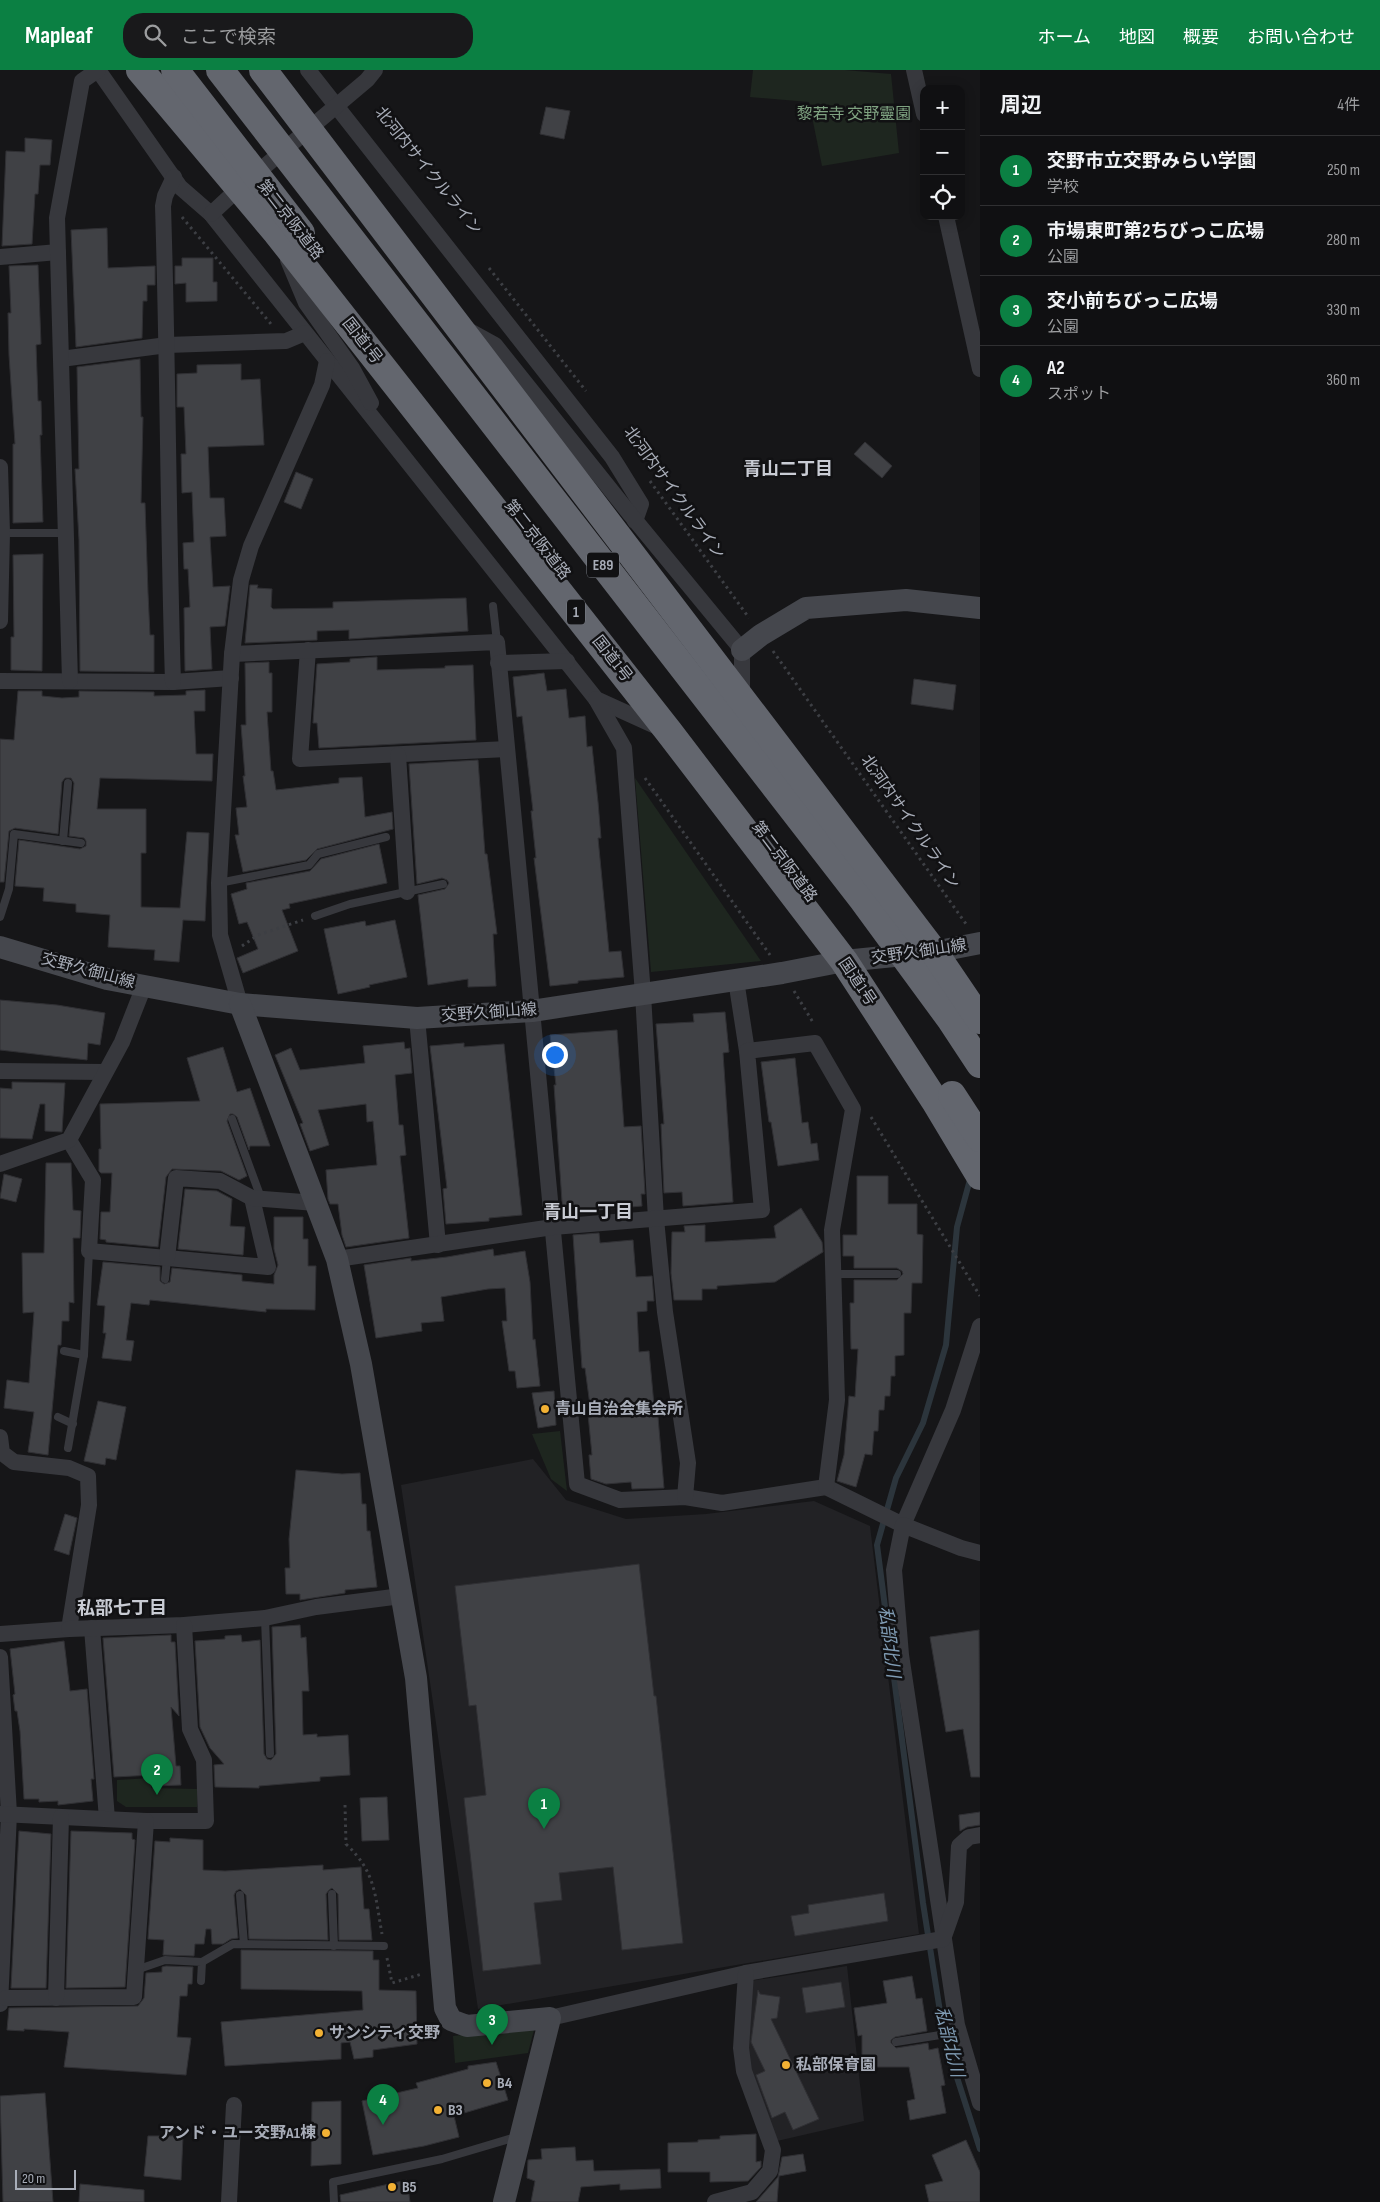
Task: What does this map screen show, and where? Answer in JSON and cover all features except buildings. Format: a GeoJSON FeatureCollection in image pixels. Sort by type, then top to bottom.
{"type":"FeatureCollection","features":[{"type":"Feature","properties":{"kind":"highway","name":"国道1号"},"geometry":{"type":"LineString","coordinates":[[140,70],[277,233],[669,732],[844,961],[935,1101],[980,1176]]}},
{"type":"Feature","properties":{"kind":"highway","name":"第二京阪道路"},"geometry":{"type":"LineString","coordinates":[[175,70],[833,926],[919,1046],[980,1138]]}},
{"type":"Feature","properties":{"kind":"highway","name":"E89"},"geometry":{"type":"LineString","coordinates":[[220,70],[863,900],[951,1020],[980,1064]]}},
{"type":"Feature","properties":{"kind":"highway"},"geometry":{"type":"LineString","coordinates":[[263,70],[934,952],[980,1020]]}},
{"type":"Feature","properties":{"kind":"street"},"geometry":{"type":"LineString","coordinates":[[70,681],[57,218],[82,81],[98,70],[180,187],[211,214],[567,661],[596,700],[624,748],[643,994],[656,1219],[665,1312],[688,1463],[686,1497]]}},
{"type":"Feature","properties":{"kind":"street"},"geometry":{"type":"LineString","coordinates":[[308,70],[612,457],[641,504],[635,521]]}},
{"type":"Feature","properties":{"kind":"street"},"geometry":{"type":"LineString","coordinates":[[211,214],[367,80],[375,70]]}},
{"type":"Feature","properties":{"kind":"street"},"geometry":{"type":"LineString","coordinates":[[914,70],[920,96]]}},
{"type":"Feature","properties":{"kind":"street"},"geometry":{"type":"LineString","coordinates":[[173,682],[163,206],[165,196],[174,177]]}},
{"type":"Feature","properties":{"kind":"street"},"geometry":{"type":"LineString","coordinates":[[947,220],[980,369]]}},
{"type":"Feature","properties":{"kind":"street"},"geometry":{"type":"LineString","coordinates":[[277,233],[306,303],[352,368],[391,440]]}},
{"type":"Feature","properties":{"kind":"street"},"geometry":{"type":"LineString","coordinates":[[0,257],[58,252]]}},
{"type":"Feature","properties":{"kind":"street"},"geometry":{"type":"LineString","coordinates":[[453,321],[495,345],[635,521],[742,650],[742,699]]}},
{"type":"Feature","properties":{"kind":"street"},"geometry":{"type":"LineString","coordinates":[[62,359],[167,345],[286,341],[306,333]]}},
{"type":"Feature","properties":{"kind":"street"},"geometry":{"type":"LineString","coordinates":[[328,361],[322,385],[251,546],[241,580],[232,654],[219,883],[220,935],[240,1004],[337,1259],[361,1364],[416,1678],[445,2008],[451,2020],[467,2026],[550,2018],[746,1972],[943,1939]]}},
{"type":"Feature","properties":{"kind":"street"},"geometry":{"type":"LineString","coordinates":[[0,467],[2,533],[0,621]]}},
{"type":"Feature","properties":{"kind":"street"},"geometry":{"type":"LineString","coordinates":[[742,650],[761,635],[806,608],[906,600],[980,608]]}},
{"type":"Feature","properties":{"kind":"street"},"geometry":{"type":"LineString","coordinates":[[232,654],[496,642],[578,1484],[620,1500],[686,1497],[722,1502],[826,1487],[903,1525],[961,1548],[980,1553]]}},
{"type":"Feature","properties":{"kind":"street"},"geometry":{"type":"LineString","coordinates":[[308,650],[300,760],[507,749]]}},
{"type":"Feature","properties":{"kind":"street"},"geometry":{"type":"LineString","coordinates":[[498,663],[567,661]]}},
{"type":"Feature","properties":{"kind":"street"},"geometry":{"type":"LineString","coordinates":[[0,681],[173,682],[231,678]]}},
{"type":"Feature","properties":{"kind":"street"},"geometry":{"type":"LineString","coordinates":[[596,700],[669,732]]}},
{"type":"Feature","properties":{"kind":"street"},"geometry":{"type":"LineString","coordinates":[[398,754],[407,892]]}},
{"type":"Feature","properties":{"kind":"street","name":"交野久御山線"},"geometry":{"type":"LineString","coordinates":[[0,947],[107,979],[240,1004],[417,1018],[532,1011],[736,980],[844,961],[934,952],[974,935]]}},
{"type":"Feature","properties":{"kind":"street"},"geometry":{"type":"LineString","coordinates":[[337,1259],[553,1227],[762,1210],[747,1051],[736,980]]}},
{"type":"Feature","properties":{"kind":"street"},"geometry":{"type":"LineString","coordinates":[[0,1164],[69,1140],[122,1042],[144,986]]}},
{"type":"Feature","properties":{"kind":"street"},"geometry":{"type":"LineString","coordinates":[[417,1018],[438,1245]]}},
{"type":"Feature","properties":{"kind":"street"},"geometry":{"type":"LineString","coordinates":[[747,1051],[815,1043],[853,1109],[832,1230],[837,1400],[826,1487]]}},
{"type":"Feature","properties":{"kind":"street"},"geometry":{"type":"LineString","coordinates":[[0,1071],[106,1072]]}},
{"type":"Feature","properties":{"kind":"street"},"geometry":{"type":"LineString","coordinates":[[69,1140],[93,1180],[89,1251],[268,1267],[256,1198]]}},
{"type":"Feature","properties":{"kind":"street"},"geometry":{"type":"LineString","coordinates":[[167,1258],[176,1178],[220,1181],[256,1198],[316,1203]]}},
{"type":"Feature","properties":{"kind":"street"},"geometry":{"type":"LineString","coordinates":[[979,1330],[953,1410],[903,1525],[894,1570],[901,1655],[943,1939],[954,2033],[980,2104]]}},
{"type":"Feature","properties":{"kind":"street"},"geometry":{"type":"LineString","coordinates":[[0,1437],[2,1453],[14,1462],[69,1468],[88,1476],[89,1505],[69,1629]]}},
{"type":"Feature","properties":{"kind":"street"},"geometry":{"type":"LineString","coordinates":[[0,1634],[69,1629],[184,1625],[265,1618],[316,1607],[401,1596]]}},
{"type":"Feature","properties":{"kind":"street"},"geometry":{"type":"LineString","coordinates":[[5,1814],[146,1821],[206,1821],[204,1760],[190,1730],[184,1625]]}},
{"type":"Feature","properties":{"kind":"street"},"geometry":{"type":"LineString","coordinates":[[92,1628],[107,1819]]}},
{"type":"Feature","properties":{"kind":"street"},"geometry":{"type":"LineString","coordinates":[[0,1657],[5,1814],[3,2001],[134,1997],[146,1821]]}},
{"type":"Feature","properties":{"kind":"street"},"geometry":{"type":"LineString","coordinates":[[56,1998],[61,1817]]}},
{"type":"Feature","properties":{"kind":"street"},"geometry":{"type":"LineString","coordinates":[[943,1939],[956,1902],[959,1846],[969,1837],[980,1835]]}},
{"type":"Feature","properties":{"kind":"street"},"geometry":{"type":"LineString","coordinates":[[715,2202],[751,2197],[770,2171],[773,2150],[743,2064],[741,2023],[746,1972]]}},
{"type":"Feature","properties":{"kind":"street"},"geometry":{"type":"LineString","coordinates":[[504,2202],[550,2018]]}},
{"type":"Feature","properties":{"kind":"street"},"geometry":{"type":"LineString","coordinates":[[229,2202],[234,2105]]}},
{"type":"Feature","properties":{"kind":"lane"},"geometry":{"type":"LineString","coordinates":[[2,533],[67,533]]}},
{"type":"Feature","properties":{"kind":"lane"},"geometry":{"type":"LineString","coordinates":[[493,606],[496,642]]}},
{"type":"Feature","properties":{"kind":"lane"},"geometry":{"type":"LineString","coordinates":[[63,840],[68,783]]}},
{"type":"Feature","properties":{"kind":"lane"},"geometry":{"type":"LineString","coordinates":[[0,917],[9,889],[14,834],[81,843]]}},
{"type":"Feature","properties":{"kind":"lane"},"geometry":{"type":"LineString","coordinates":[[219,883],[309,865],[318,854],[386,837]]}},
{"type":"Feature","properties":{"kind":"lane"},"geometry":{"type":"LineString","coordinates":[[315,916],[350,904],[443,884]]}},
{"type":"Feature","properties":{"kind":"lane"},"geometry":{"type":"LineString","coordinates":[[232,1119],[256,1198]]}},
{"type":"Feature","properties":{"kind":"lane"},"geometry":{"type":"LineString","coordinates":[[68,1448],[84,1355],[89,1251]]}},
{"type":"Feature","properties":{"kind":"lane"},"geometry":{"type":"LineString","coordinates":[[164,1279],[167,1258]]}},
{"type":"Feature","properties":{"kind":"lane"},"geometry":{"type":"LineString","coordinates":[[833,1274],[897,1274]]}},
{"type":"Feature","properties":{"kind":"lane"},"geometry":{"type":"LineString","coordinates":[[64,1351],[84,1355]]}},
{"type":"Feature","properties":{"kind":"lane"},"geometry":{"type":"LineString","coordinates":[[58,1417],[73,1424]]}},
{"type":"Feature","properties":{"kind":"lane"},"geometry":{"type":"LineString","coordinates":[[265,1618],[270,1754]]}},
{"type":"Feature","properties":{"kind":"lane"},"geometry":{"type":"LineString","coordinates":[[332,1894],[334,1946]]}},
{"type":"Feature","properties":{"kind":"lane"},"geometry":{"type":"LineString","coordinates":[[240,1895],[244,1944]]}},
{"type":"Feature","properties":{"kind":"lane"},"geometry":{"type":"LineString","coordinates":[[136,1970],[165,1960],[202,1962],[233,1944],[384,1946]]}},
{"type":"Feature","properties":{"kind":"lane"},"geometry":{"type":"LineString","coordinates":[[201,1981],[202,1962]]}},
{"type":"Feature","properties":{"kind":"lane"},"geometry":{"type":"LineString","coordinates":[[896,2042],[954,2033]]}},
{"type":"Feature","properties":{"kind":"lane"},"geometry":{"type":"LineString","coordinates":[[334,2202],[333,2182],[442,2159],[520,2136]]}},
{"type":"Feature","properties":{"kind":"path"},"geometry":{"type":"LineString","coordinates":[[487,265],[590,397]]}},
{"type":"Feature","properties":{"kind":"path","name":"北河内サイクルライン"},"geometry":{"type":"LineString","coordinates":[[647,476],[974,935]]}},
{"type":"Feature","properties":{"kind":"path"},"geometry":{"type":"LineString","coordinates":[[226,958],[258,935],[315,916]]}},
{"type":"Feature","properties":{"kind":"path"},"geometry":{"type":"LineString","coordinates":[[345,1805],[346,1844],[357,1854],[372,1878],[392,1983],[441,1969]]}},
{"type":"Feature","properties":{"kind":"shaded area"},"geometry":{"type":"Polygon","coordinates":[[[533,1459],[566,1500],[626,1519],[706,1514],[814,1501],[870,1526],[919,1934],[478,2009],[401,1485],[533,1459]]]}},
{"type":"Feature","properties":{"kind":"shaded area"},"geometry":{"type":"Polygon","coordinates":[[[847,1966],[864,2121],[777,2141],[750,2076],[747,2040],[750,1981],[847,1966]]]}},
{"type":"Feature","properties":{"kind":"green space","name":"黎若寺 交野靈園"},"geometry":{"type":"Polygon","coordinates":[[[753,70],[845,70],[891,74],[899,153],[822,166],[809,102],[750,97],[753,70]]]}},
{"type":"Feature","properties":{"kind":"green space"},"geometry":{"type":"Polygon","coordinates":[[[635,778],[761,961],[651,972],[635,778]]]}},
{"type":"Feature","properties":{"kind":"green space"},"geometry":{"type":"Polygon","coordinates":[[[560,1431],[567,1491],[551,1479],[532,1434],[560,1431]]]}},
{"type":"Feature","properties":{"kind":"green space"},"geometry":{"type":"Polygon","coordinates":[[[151,1778],[151,1788],[198,1789],[197,1807],[126,1807],[117,1801],[117,1780],[151,1778]]]}},
{"type":"Feature","properties":{"kind":"green space"},"geometry":{"type":"Polygon","coordinates":[[[535,2026],[528,2053],[455,2063],[453,2036],[535,2026]]]}},
{"type":"Feature","properties":{"kind":"waterway","name":"私部北川"},"geometry":{"type":"LineString","coordinates":[[971,1176],[957,1227],[946,1345],[923,1423],[896,1478],[877,1545],[923,1903],[944,2037],[980,2149]]}},
{"type":"Feature","properties":{"kind":"place","name":"青山自治会集会所"},"geometry":{"type":"Point","coordinates":[545,1409]}},
{"type":"Feature","properties":{"kind":"place","name":"市場東町第2ちびっこ広場"},"geometry":{"type":"Point","coordinates":[157,1795]}},
{"type":"Feature","properties":{"kind":"place","name":"交野市立交野みらい学園"},"geometry":{"type":"Point","coordinates":[544,1829]}},
{"type":"Feature","properties":{"kind":"place","name":"サンシティ交野"},"geometry":{"type":"Point","coordinates":[319,2033]}},
{"type":"Feature","properties":{"kind":"place","name":"交小前ちびっこ広場"},"geometry":{"type":"Point","coordinates":[492,2045]}},
{"type":"Feature","properties":{"kind":"place","name":"私部保育園"},"geometry":{"type":"Point","coordinates":[786,2065]}},
{"type":"Feature","properties":{"kind":"place","name":"B4"},"geometry":{"type":"Point","coordinates":[487,2083]}},
{"type":"Feature","properties":{"kind":"place","name":"B3"},"geometry":{"type":"Point","coordinates":[438,2110]}},
{"type":"Feature","properties":{"kind":"place","name":"A2"},"geometry":{"type":"Point","coordinates":[383,2125]}},
{"type":"Feature","properties":{"kind":"place","name":"アンド・ユー交野A1棟"},"geometry":{"type":"Point","coordinates":[326,2133]}},
{"type":"Feature","properties":{"kind":"place","name":"B5"},"geometry":{"type":"Point","coordinates":[392,2187]}},
{"type":"Feature","properties":{"kind":"district","name":"青山二丁目"},"geometry":{"type":"Point","coordinates":[788,469]}},
{"type":"Feature","properties":{"kind":"district","name":"青山一丁目"},"geometry":{"type":"Point","coordinates":[588,1212]}},
{"type":"Feature","properties":{"kind":"district","name":"私部七丁目"},"geometry":{"type":"Point","coordinates":[122,1608]}}]}
